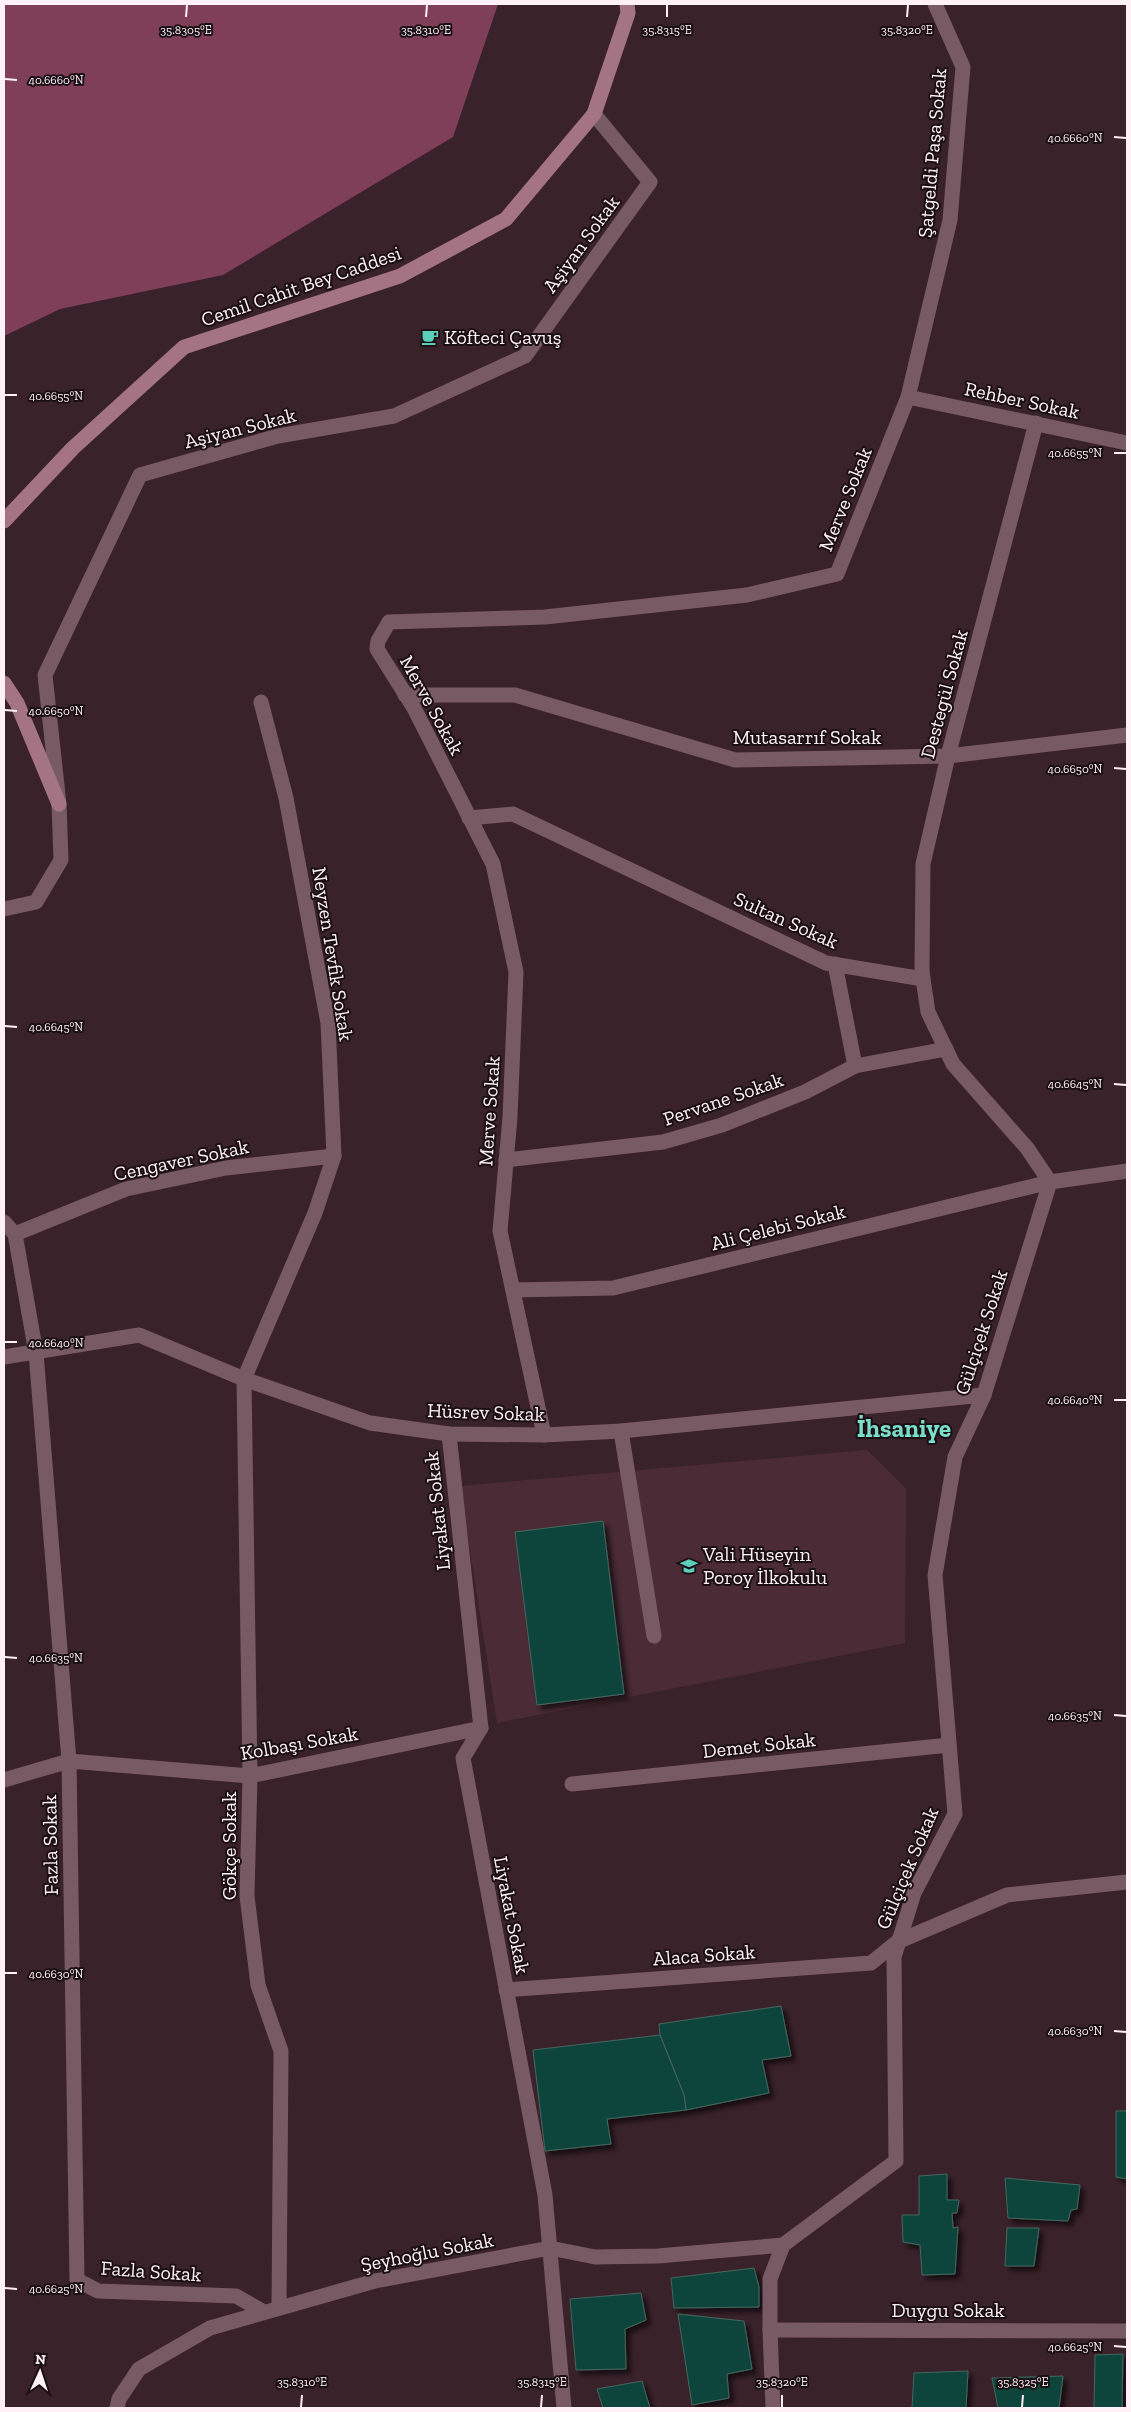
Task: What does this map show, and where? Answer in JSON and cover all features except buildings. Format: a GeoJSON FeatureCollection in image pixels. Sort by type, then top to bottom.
{"type":"FeatureCollection","features":[{"type":"Feature","properties":{"kind":"street","name":"Cemil Cahit Bey Caddesi"},"geometry":{"type":"LineString","coordinates":[[4,521],[73,448],[184,347],[400,276],[506,219],[594,114],[628,13],[627,4]]}},
{"type":"Feature","properties":{"kind":"street","name":"Şatgeldi Paşa Sokak"},"geometry":{"type":"LineString","coordinates":[[908,397],[950,220],[963,67],[935,4]]}},
{"type":"Feature","properties":{"kind":"street","name":"Aşiyan Sokak"},"geometry":{"type":"LineString","coordinates":[[4,909],[36,902],[61,860],[59,804],[45,674],[140,475],[278,436],[394,416],[525,356],[650,182],[594,114]]}},
{"type":"Feature","properties":{"kind":"street","name":"Rehber Sokak"},"geometry":{"type":"LineString","coordinates":[[908,397],[1127,443]]}},
{"type":"Feature","properties":{"kind":"street","name":"Merve Sokak"},"geometry":{"type":"LineString","coordinates":[[544,1436],[500,1231],[506,1160],[516,972],[492,864],[414,708],[377,649],[378,641],[389,622],[555,616],[746,594],[836,574],[908,397]]}},
{"type":"Feature","properties":{"kind":"street","name":"Destegül Sokak"},"geometry":{"type":"LineString","coordinates":[[923,979],[923,864],[948,756],[1036,424]]}},
{"type":"Feature","properties":{"kind":"street"},"geometry":{"type":"LineString","coordinates":[[4,683],[17,703],[59,804]]}},
{"type":"Feature","properties":{"kind":"street","name":"Mutasarrıf Sokak"},"geometry":{"type":"LineString","coordinates":[[405,695],[515,695],[735,760],[948,756],[1127,734]]}},
{"type":"Feature","properties":{"kind":"street","name":"Neyzen Tevfik Sokak"},"geometry":{"type":"LineString","coordinates":[[244,1379],[315,1213],[334,1156],[328,1023],[286,798],[261,702]]}},
{"type":"Feature","properties":{"kind":"street","name":"Sultan Sokak"},"geometry":{"type":"LineString","coordinates":[[470,818],[513,814],[826,963],[923,979]]}},
{"type":"Feature","properties":{"kind":"street"},"geometry":{"type":"LineString","coordinates":[[835,964],[855,1066]]}},
{"type":"Feature","properties":{"kind":"street"},"geometry":{"type":"LineString","coordinates":[[923,979],[928,1012],[953,1064],[1027,1148],[1050,1182]]}},
{"type":"Feature","properties":{"kind":"street","name":"Pervane Sokak"},"geometry":{"type":"LineString","coordinates":[[506,1160],[591,1152],[663,1142],[722,1125],[805,1092],[855,1066],[946,1049]]}},
{"type":"Feature","properties":{"kind":"street","name":"Cengaver Sokak"},"geometry":{"type":"LineString","coordinates":[[15,1234],[126,1189],[226,1168],[334,1156]]}},
{"type":"Feature","properties":{"kind":"street","name":"Ali Çelebi Sokak"},"geometry":{"type":"LineString","coordinates":[[513,1290],[613,1288],[1050,1182],[1127,1171]]}},
{"type":"Feature","properties":{"kind":"street","name":"Gülçiçek Sokak"},"geometry":{"type":"LineString","coordinates":[[783,2244],[896,2161],[894,1957],[914,1893],[955,1814],[935,1575],[955,1457],[984,1395],[1050,1182]]}},
{"type":"Feature","properties":{"kind":"street"},"geometry":{"type":"LineString","coordinates":[[4,1222],[15,1234]]}},
{"type":"Feature","properties":{"kind":"street","name":"Fazla Sokak"},"geometry":{"type":"LineString","coordinates":[[15,1234],[36,1353],[69,1761],[77,2280],[98,2291],[236,2296],[264,2312]]}},
{"type":"Feature","properties":{"kind":"street","name":"Hüsrev Sokak"},"geometry":{"type":"LineString","coordinates":[[4,1357],[139,1335],[244,1379],[370,1422],[449,1434],[544,1436],[621,1431],[984,1395]]}},
{"type":"Feature","properties":{"kind":"street","name":"Gökçe Sokak"},"geometry":{"type":"LineString","coordinates":[[244,1379],[250,1776],[247,1896],[258,1985],[281,2051],[279,2308]]}},
{"type":"Feature","properties":{"kind":"street"},"geometry":{"type":"LineString","coordinates":[[621,1431],[654,1636]]}},
{"type":"Feature","properties":{"kind":"street","name":"Liyakat Sokak"},"geometry":{"type":"LineString","coordinates":[[449,1434],[481,1728],[462,1758],[545,2196],[564,2408]]}},
{"type":"Feature","properties":{"kind":"street","name":"Kolbaşı Sokak"},"geometry":{"type":"LineString","coordinates":[[4,1780],[69,1761],[250,1776],[481,1728]]}},
{"type":"Feature","properties":{"kind":"street","name":"Demet Sokak"},"geometry":{"type":"LineString","coordinates":[[572,1784],[949,1745]]}},
{"type":"Feature","properties":{"kind":"street","name":"Alaca Sokak"},"geometry":{"type":"LineString","coordinates":[[506,1990],[871,1963],[898,1942],[1007,1895],[1127,1882]]}},
{"type":"Feature","properties":{"kind":"street"},"geometry":{"type":"LineString","coordinates":[[773,2408],[770,2279],[783,2244]]}},
{"type":"Feature","properties":{"kind":"street","name":"Şeyhoğlu Sokak"},"geometry":{"type":"LineString","coordinates":[[117,2408],[119,2398],[139,2369],[210,2328],[376,2281],[550,2248],[596,2258],[658,2256],[783,2244]]}},
{"type":"Feature","properties":{"kind":"street","name":"Duygu Sokak"},"geometry":{"type":"LineString","coordinates":[[770,2330],[1127,2331]]}},
{"type":"Feature","properties":{"kind":"shaded area"},"geometry":{"type":"Polygon","coordinates":[[[4,4],[498,4],[453,137],[223,275],[60,309],[4,336],[4,4]]]}},
{"type":"Feature","properties":{"kind":"shaded area","name":"Vali Hüseyin Poroy İlkokulu"},"geometry":{"type":"Polygon","coordinates":[[[867,1450],[906,1489],[905,1643],[497,1723],[460,1486],[867,1450]]]}},
{"type":"Feature","properties":{"kind":"place","name":"Köfteci Çavuş"},"geometry":{"type":"Point","coordinates":[430,337]}},
{"type":"Feature","properties":{"kind":"place","name":"Vali Hüseyin Poroy İlkokulu"},"geometry":{"type":"Point","coordinates":[689,1566]}},
{"type":"Feature","properties":{"kind":"district","name":"İhsaniye"},"geometry":{"type":"Point","coordinates":[904,1428]}}]}
